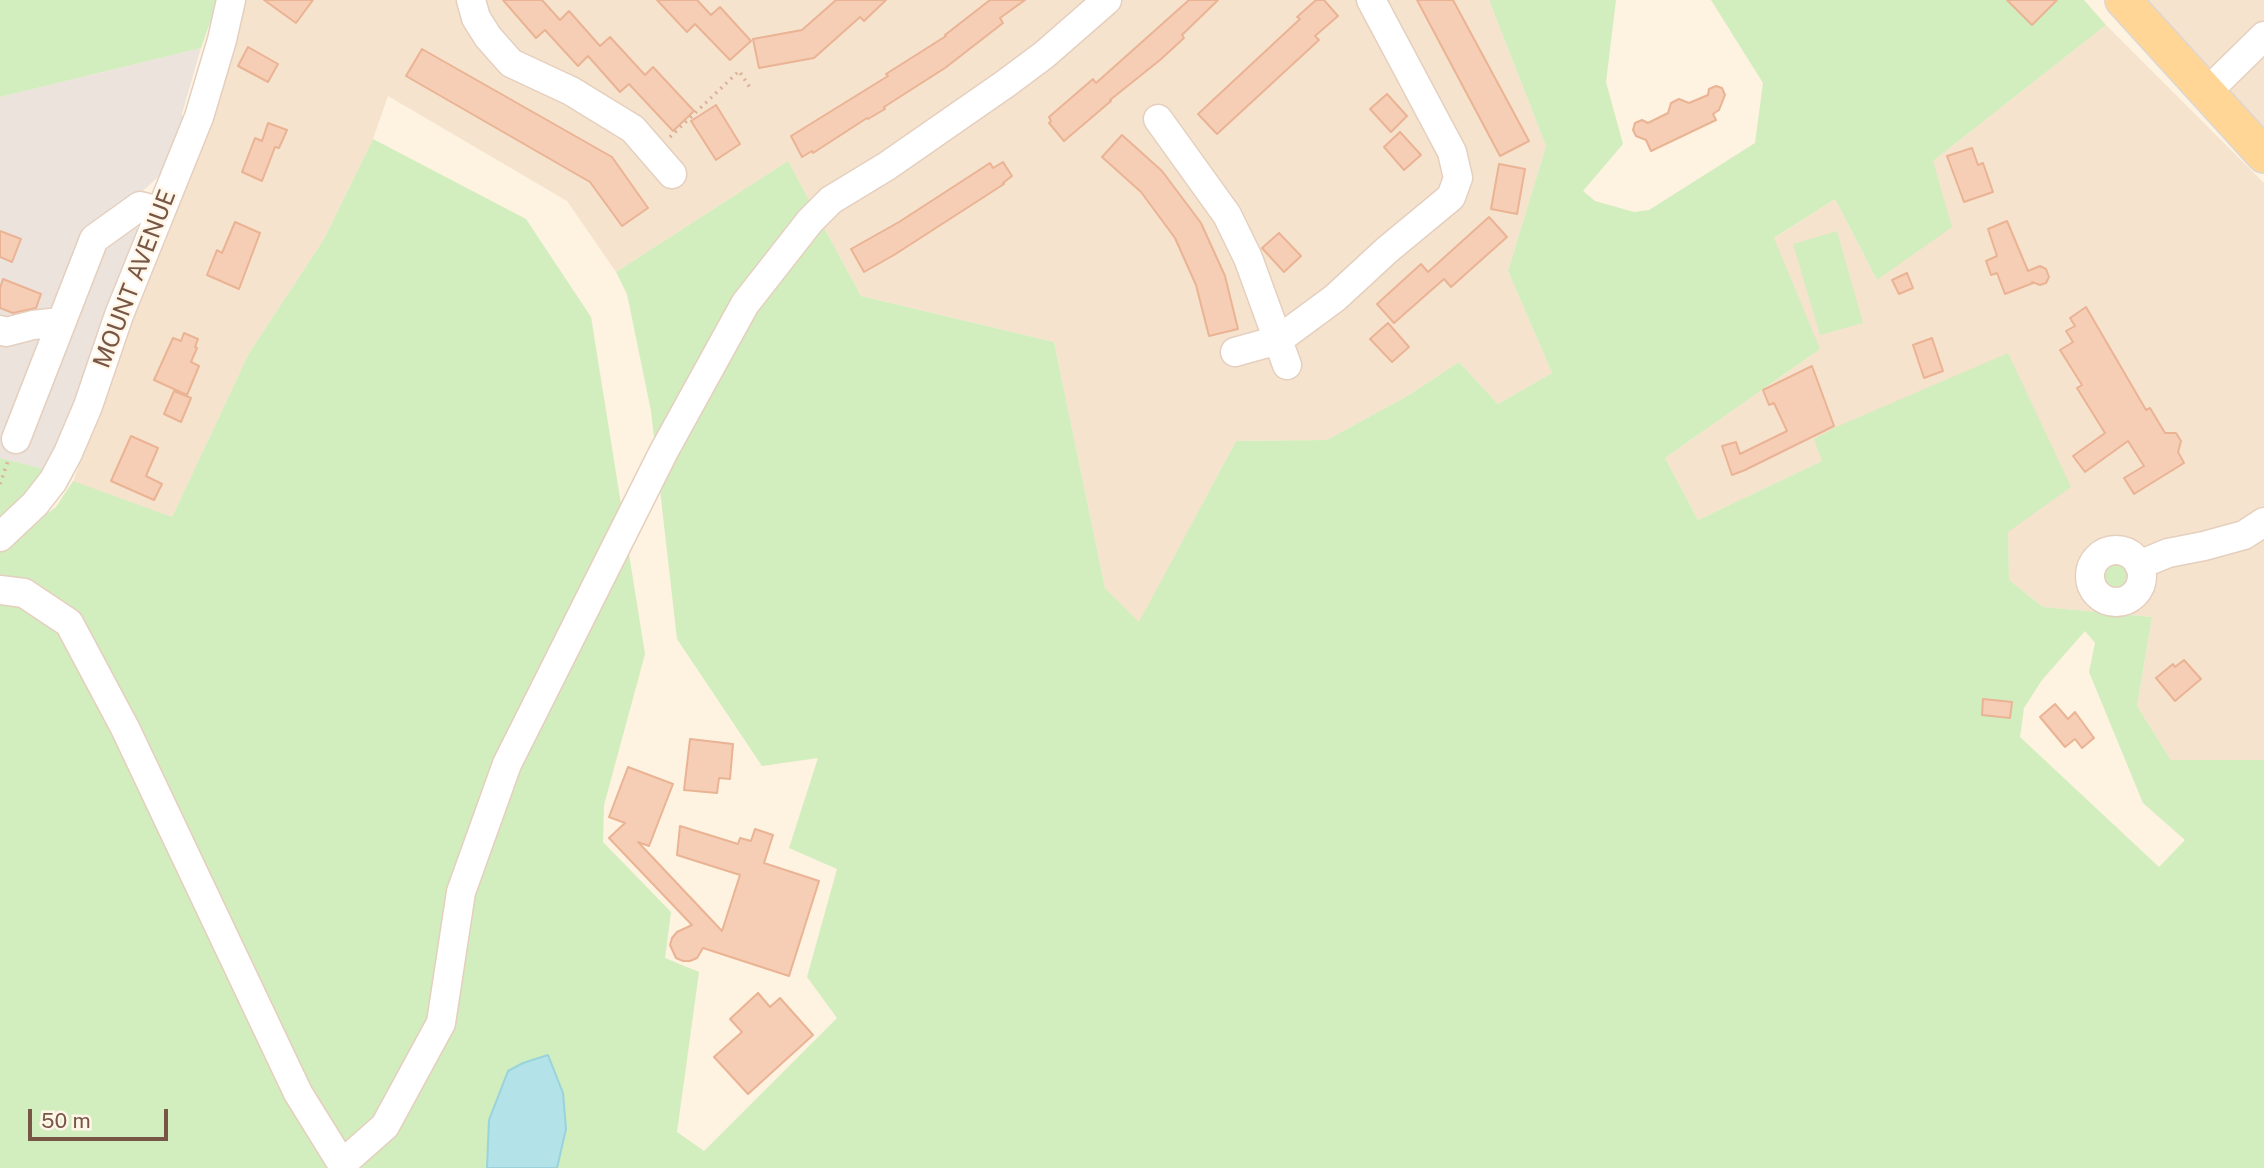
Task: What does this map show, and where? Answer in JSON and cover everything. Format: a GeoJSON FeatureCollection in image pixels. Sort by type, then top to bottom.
{"type":"FeatureCollection","features":[{"type":"Feature","properties":{"kind":"main road"},"geometry":{"type":"LineString","coordinates":[[2123,0],[2264,155]]}},
{"type":"Feature","properties":{"kind":"street","name":"MOUNT AVENUE"},"geometry":{"type":"LineString","coordinates":[[0,537],[35,504],[53,481],[88,407],[119,315],[198,117],[222,40],[231,0]]}},
{"type":"Feature","properties":{"kind":"street"},"geometry":{"type":"LineString","coordinates":[[471,0],[476,18],[488,37],[511,62],[571,91],[633,130],[672,174]]}},
{"type":"Feature","properties":{"kind":"street"},"geometry":{"type":"LineString","coordinates":[[0,590],[24,593],[69,623],[125,728],[298,1093],[342,1164],[385,1126],[441,1023],[461,892],[507,764],[664,451],[745,304],[810,221],[831,200],[887,166],[1005,84],[1044,55],[1107,0]]}},
{"type":"Feature","properties":{"kind":"street"},"geometry":{"type":"LineString","coordinates":[[1235,352],[1283,353],[1335,298],[1451,197],[1458,178],[1452,152],[1371,0]]}},
{"type":"Feature","properties":{"kind":"street"},"geometry":{"type":"LineString","coordinates":[[2207,92],[2264,36]]}},
{"type":"Feature","properties":{"kind":"street"},"geometry":{"type":"LineString","coordinates":[[1158,119],[1227,215],[1248,258],[1283,353]]}},
{"type":"Feature","properties":{"kind":"street"},"geometry":{"type":"LineString","coordinates":[[16,439],[94,239],[140,206],[159,211]]}},
{"type":"Feature","properties":{"kind":"street"},"geometry":{"type":"LineString","coordinates":[[0,330],[6,332],[60,322]]}},
{"type":"Feature","properties":{"kind":"street"},"geometry":{"type":"LineString","coordinates":[[2139,565],[2168,553],[2204,547],[2244,535],[2264,522]]}},
{"type":"Feature","properties":{"kind":"path"},"geometry":{"type":"LineString","coordinates":[[653,153],[739,71],[751,89]]}},
{"type":"Feature","properties":{"kind":"shaded area"},"geometry":{"type":"Polygon","coordinates":[[[243,0],[1489,0],[1546,146],[1508,271],[1552,373],[1498,404],[1459,362],[1409,395],[1327,440],[1236,441],[1139,623],[1105,588],[1054,342],[861,296],[788,161],[616,272],[567,201],[388,96],[373,139],[324,239],[249,353],[172,517],[73,482],[243,0]]]}},
{"type":"Feature","properties":{"kind":"shaded area"},"geometry":{"type":"Polygon","coordinates":[[[2143,0],[2264,0],[2264,133],[2143,0]]]}},
{"type":"Feature","properties":{"kind":"shaded area"},"geometry":{"type":"Polygon","coordinates":[[[2106,25],[2264,183],[2264,760],[2171,760],[2137,706],[2152,617],[2043,607],[2009,580],[2008,532],[1822,461],[1698,520],[1665,458],[1813,354],[1773,239],[1835,199],[1877,280],[1933,161],[2106,25]]]}},
{"type":"Feature","properties":{"kind":"shaded area"},"geometry":{"type":"Polygon","coordinates":[[[201,48],[182,114],[185,123],[168,163],[157,178],[124,208],[138,230],[48,470],[0,458],[0,97],[201,48]]]}},
{"type":"Feature","properties":{"kind":"green space"},"geometry":{"type":"Polygon","coordinates":[[[0,0],[218,0],[201,48],[0,97],[0,0]]]}},
{"type":"Feature","properties":{"kind":"green space"},"geometry":{"type":"Polygon","coordinates":[[[1489,0],[1616,0],[1606,82],[1623,144],[1583,191],[1595,201],[1634,212],[1649,210],[1755,143],[1763,83],[1711,0],[2084,0],[2106,25],[1933,161],[1952,227],[1877,280],[1835,199],[1774,238],[1820,349],[1665,458],[1698,520],[1822,461],[1814,439],[1836,427],[2008,353],[2071,487],[2008,532],[2009,580],[2043,607],[2152,617],[2137,706],[2171,760],[2264,760],[2264,1168],[557,1168],[566,1129],[489,1120],[487,1168],[0,1168],[0,549],[56,507],[73,481],[172,517],[249,353],[324,239],[373,139],[526,219],[591,317],[645,654],[604,805],[603,842],[671,912],[665,958],[699,972],[677,1132],[704,1151],[837,1018],[807,977],[837,869],[789,848],[818,758],[762,766],[677,639],[651,411],[627,294],[616,272],[788,161],[861,296],[1054,342],[1105,588],[1139,622],[1236,441],[1327,440],[1409,395],[1459,362],[1498,404],[1552,373],[1508,271],[1546,146],[1489,0]],[[2085,631],[2042,680],[2024,708],[2020,737],[2159,867],[2185,840],[2143,803],[2089,672],[2095,643],[2085,631]]]}},
{"type":"Feature","properties":{"kind":"green space"},"geometry":{"type":"Polygon","coordinates":[[[1837,231],[1863,323],[1820,335],[1793,244],[1837,231]]]}},
{"type":"Feature","properties":{"kind":"green space"},"geometry":{"type":"Polygon","coordinates":[[[0,458],[48,470],[19,502],[0,516],[0,458]]]}},
{"type":"Feature","properties":{"kind":"green space"},"geometry":{"type":"Polygon","coordinates":[[[2115,559],[2127,564],[2132,576],[2127,588],[2115,593],[2103,588],[2098,576],[2103,564],[2115,559]]]}},
{"type":"Feature","properties":{"kind":"water"},"geometry":{"type":"Polygon","coordinates":[[[548,1055],[563,1093],[566,1129],[557,1168],[487,1168],[489,1120],[508,1071],[548,1055]]]}},
{"type":"Feature","properties":{"kind":"building"},"geometry":{"type":"Polygon","coordinates":[[[264,0],[313,0],[296,23],[264,0]]]}},
{"type":"Feature","properties":{"kind":"building"},"geometry":{"type":"Polygon","coordinates":[[[503,0],[542,0],[560,20],[569,11],[600,46],[610,37],[645,75],[653,67],[694,111],[673,131],[629,84],[620,92],[588,56],[578,66],[545,30],[536,38],[503,0]]]}},
{"type":"Feature","properties":{"kind":"building"},"geometry":{"type":"Polygon","coordinates":[[[657,0],[697,0],[711,15],[720,7],[751,41],[730,60],[695,24],[687,32],[657,0]]]}},
{"type":"Feature","properties":{"kind":"building"},"geometry":{"type":"Polygon","coordinates":[[[836,0],[886,0],[864,21],[860,17],[814,58],[759,68],[753,39],[802,30],[836,0]]]}},
{"type":"Feature","properties":{"kind":"building"},"geometry":{"type":"Polygon","coordinates":[[[990,0],[1025,0],[1000,18],[1003,23],[945,68],[884,107],[885,109],[802,157],[791,136],[888,76],[886,74],[946,36],[990,0]]]}},
{"type":"Feature","properties":{"kind":"building"},"geometry":{"type":"Polygon","coordinates":[[[1189,0],[1218,0],[1160,60],[1064,141],[1049,123],[1049,117],[1093,79],[1096,83],[1189,0]]]}},
{"type":"Feature","properties":{"kind":"building"},"geometry":{"type":"Polygon","coordinates":[[[1316,0],[1324,0],[1338,16],[1315,36],[1319,40],[1217,134],[1198,114],[1300,19],[1297,17],[1316,0]]]}},
{"type":"Feature","properties":{"kind":"building"},"geometry":{"type":"Polygon","coordinates":[[[1417,0],[1453,0],[1529,141],[1500,156],[1417,0]]]}},
{"type":"Feature","properties":{"kind":"building"},"geometry":{"type":"Polygon","coordinates":[[[2007,0],[2057,0],[2032,25],[2007,0]]]}},
{"type":"Feature","properties":{"kind":"building"},"geometry":{"type":"Polygon","coordinates":[[[248,47],[278,64],[268,82],[238,66],[248,47]]]}},
{"type":"Feature","properties":{"kind":"building"},"geometry":{"type":"Polygon","coordinates":[[[422,49],[612,157],[648,208],[622,226],[590,182],[406,76],[422,49]]]}},
{"type":"Feature","properties":{"kind":"building"},"geometry":{"type":"Polygon","coordinates":[[[1716,86],[1722,88],[1725,95],[1719,110],[1713,114],[1716,120],[1651,151],[1646,140],[1636,136],[1633,130],[1635,123],[1642,120],[1648,123],[1668,113],[1671,103],[1679,99],[1689,103],[1708,95],[1709,89],[1716,86]]]}},
{"type":"Feature","properties":{"kind":"building"},"geometry":{"type":"Polygon","coordinates":[[[1387,94],[1407,116],[1391,132],[1370,109],[1387,94]]]}},
{"type":"Feature","properties":{"kind":"building"},"geometry":{"type":"Polygon","coordinates":[[[716,105],[740,144],[716,160],[691,121],[716,105]]]}},
{"type":"Feature","properties":{"kind":"building"},"geometry":{"type":"Polygon","coordinates":[[[268,123],[287,130],[279,148],[275,147],[262,181],[242,172],[255,138],[262,141],[268,123]]]}},
{"type":"Feature","properties":{"kind":"building"},"geometry":{"type":"Polygon","coordinates":[[[1400,132],[1421,155],[1404,170],[1384,147],[1400,132]]]}},
{"type":"Feature","properties":{"kind":"building"},"geometry":{"type":"Polygon","coordinates":[[[1122,135],[1162,171],[1201,223],[1225,276],[1238,329],[1209,336],[1196,285],[1175,238],[1141,192],[1102,157],[1122,135]]]}},
{"type":"Feature","properties":{"kind":"building"},"geometry":{"type":"Polygon","coordinates":[[[1972,148],[1978,165],[1983,163],[1993,192],[1964,202],[1947,156],[1972,148]]]}},
{"type":"Feature","properties":{"kind":"building"},"geometry":{"type":"Polygon","coordinates":[[[1003,162],[1012,176],[1004,184],[864,272],[851,249],[899,222],[990,163],[993,168],[1003,162]]]}},
{"type":"Feature","properties":{"kind":"building"},"geometry":{"type":"Polygon","coordinates":[[[1499,164],[1525,169],[1517,214],[1491,209],[1499,164]]]}},
{"type":"Feature","properties":{"kind":"building"},"geometry":{"type":"Polygon","coordinates":[[[1489,217],[1507,237],[1451,287],[1444,279],[1394,323],[1377,304],[1421,264],[1428,272],[1489,217]]]}},
{"type":"Feature","properties":{"kind":"building"},"geometry":{"type":"Polygon","coordinates":[[[2007,221],[2028,271],[2040,266],[2046,269],[2049,277],[2046,283],[2040,285],[2032,282],[2005,294],[1997,273],[1991,275],[1986,261],[1997,256],[1988,229],[2007,221]]]}},
{"type":"Feature","properties":{"kind":"building"},"geometry":{"type":"Polygon","coordinates":[[[235,222],[260,233],[239,289],[207,275],[217,250],[222,253],[235,222]]]}},
{"type":"Feature","properties":{"kind":"building"},"geometry":{"type":"Polygon","coordinates":[[[0,231],[21,239],[12,262],[0,257],[0,231]]]}},
{"type":"Feature","properties":{"kind":"building"},"geometry":{"type":"Polygon","coordinates":[[[1279,233],[1301,256],[1284,272],[1262,248],[1279,233]]]}},
{"type":"Feature","properties":{"kind":"building"},"geometry":{"type":"Polygon","coordinates":[[[1907,273],[1913,288],[1899,294],[1892,280],[1907,273]]]}},
{"type":"Feature","properties":{"kind":"building"},"geometry":{"type":"Polygon","coordinates":[[[3,279],[41,294],[36,308],[13,313],[0,308],[3,279]]]}},
{"type":"Feature","properties":{"kind":"building"},"geometry":{"type":"Polygon","coordinates":[[[2086,307],[2146,410],[2150,408],[2165,433],[2176,433],[2181,441],[2178,452],[2184,463],[2134,494],[2124,478],[2144,466],[2128,441],[2085,472],[2073,456],[2105,433],[2077,388],[2082,385],[2060,350],[2073,342],[2066,331],[2075,326],[2070,318],[2086,307]]]}},
{"type":"Feature","properties":{"kind":"building"},"geometry":{"type":"Polygon","coordinates":[[[1388,323],[1409,347],[1392,362],[1370,339],[1388,323]]]}},
{"type":"Feature","properties":{"kind":"building"},"geometry":{"type":"Polygon","coordinates":[[[184,333],[198,339],[191,362],[199,366],[187,395],[154,380],[173,338],[181,341],[184,333]]]}},
{"type":"Feature","properties":{"kind":"building"},"geometry":{"type":"Polygon","coordinates":[[[1932,338],[1943,371],[1924,378],[1913,345],[1932,338]]]}},
{"type":"Feature","properties":{"kind":"building"},"geometry":{"type":"Polygon","coordinates":[[[1812,366],[1834,426],[1732,475],[1722,446],[1736,442],[1740,454],[1787,431],[1774,403],[1769,405],[1763,390],[1812,366]]]}},
{"type":"Feature","properties":{"kind":"building"},"geometry":{"type":"Polygon","coordinates":[[[174,391],[191,398],[181,422],[164,414],[174,391]]]}},
{"type":"Feature","properties":{"kind":"building"},"geometry":{"type":"Polygon","coordinates":[[[131,436],[158,448],[146,476],[162,484],[154,500],[111,481],[131,436]]]}},
{"type":"Feature","properties":{"kind":"building"},"geometry":{"type":"Polygon","coordinates":[[[2184,660],[2201,679],[2175,701],[2156,678],[2173,664],[2175,667],[2184,660]]]}},
{"type":"Feature","properties":{"kind":"building"},"geometry":{"type":"Polygon","coordinates":[[[1983,699],[2012,702],[2010,718],[1982,715],[1983,699]]]}},
{"type":"Feature","properties":{"kind":"building"},"geometry":{"type":"Polygon","coordinates":[[[2055,704],[2068,719],[2075,712],[2094,738],[2082,748],[2075,739],[2065,747],[2040,717],[2055,704]]]}},
{"type":"Feature","properties":{"kind":"building"},"geometry":{"type":"Polygon","coordinates":[[[690,739],[733,744],[730,779],[719,778],[717,793],[684,790],[690,739]]]}},
{"type":"Feature","properties":{"kind":"building"},"geometry":{"type":"Polygon","coordinates":[[[628,767],[673,784],[649,846],[638,842],[722,931],[740,875],[677,855],[680,826],[738,844],[740,838],[751,841],[755,829],[773,835],[764,863],[819,881],[789,976],[703,948],[697,958],[690,961],[676,958],[670,945],[672,938],[677,932],[692,925],[609,838],[625,823],[609,817],[628,767]]]}},
{"type":"Feature","properties":{"kind":"building"},"geometry":{"type":"Polygon","coordinates":[[[758,993],[770,1007],[780,998],[813,1035],[748,1094],[714,1057],[742,1032],[730,1019],[758,993]]]}}]}
